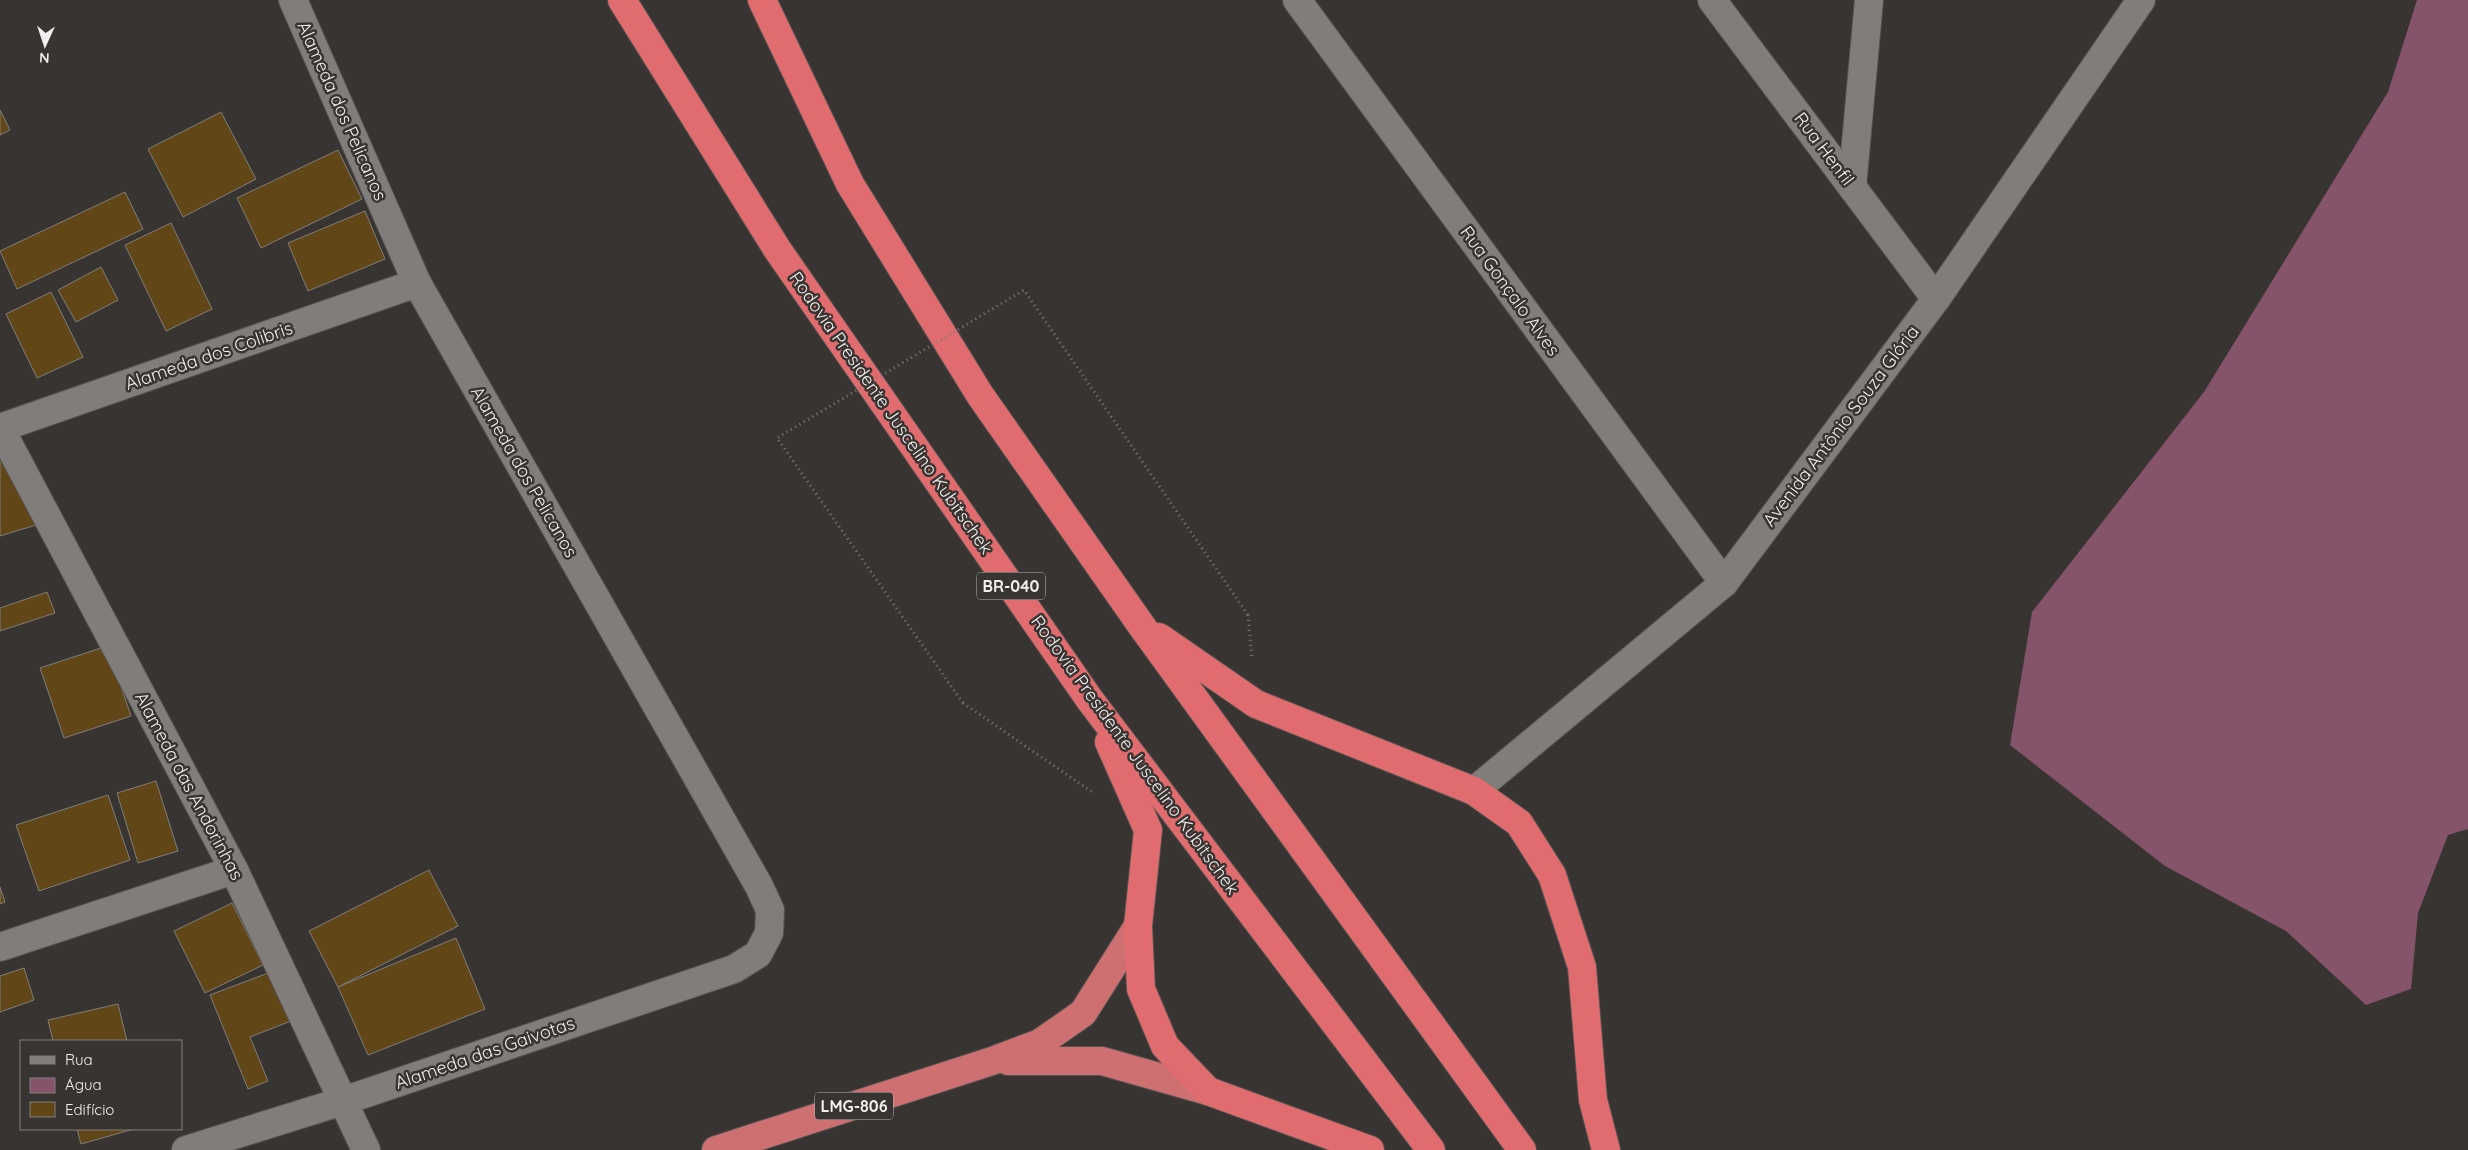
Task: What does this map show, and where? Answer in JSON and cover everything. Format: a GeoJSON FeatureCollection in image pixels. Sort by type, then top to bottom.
{"type":"FeatureCollection","features":[{"type":"Feature","properties":{"kind":"highway","name":"Rodovia Presidente Juscelino Kubitschek"},"geometry":{"type":"LineString","coordinates":[[622,0],[777,249],[1090,700],[1431,1150]]}},
{"type":"Feature","properties":{"kind":"highway"},"geometry":{"type":"LineString","coordinates":[[762,0],[850,184],[980,395],[1141,624],[1522,1150]]}},
{"type":"Feature","properties":{"kind":"highway"},"geometry":{"type":"LineString","coordinates":[[1141,624],[1256,704],[1474,791],[1519,824],[1552,874],[1582,967],[1593,1100],[1606,1150]]}},
{"type":"Feature","properties":{"kind":"highway"},"geometry":{"type":"LineString","coordinates":[[1090,700],[1148,830],[1138,926],[1141,989],[1165,1046],[1208,1092],[1370,1150]]}},
{"type":"Feature","properties":{"kind":"highway","name":"LMG-806"},"geometry":{"type":"LineString","coordinates":[[716,1150],[992,1061],[1040,1043],[1083,1013],[1138,926]]}},
{"type":"Feature","properties":{"kind":"highway","name":"LMG-806"},"geometry":{"type":"LineString","coordinates":[[992,1061],[1102,1061],[1208,1092]]}},
{"type":"Feature","properties":{"kind":"street","name":"Alameda dos Pelicanos"},"geometry":{"type":"LineString","coordinates":[[293,0],[417,283],[759,886],[770,910],[769,933]]}},
{"type":"Feature","properties":{"kind":"street","name":"Rua Gonçalo Alves"},"geometry":{"type":"LineString","coordinates":[[1297,0],[1724,583]]}},
{"type":"Feature","properties":{"kind":"street","name":"Rua Henfil"},"geometry":{"type":"LineString","coordinates":[[1712,0],[1936,299]]}},
{"type":"Feature","properties":{"kind":"street"},"geometry":{"type":"LineString","coordinates":[[1852,187],[1870,0]]}},
{"type":"Feature","properties":{"kind":"street","name":"Avenida Antônio Souza Glória"},"geometry":{"type":"LineString","coordinates":[[1474,791],[1724,583],[1936,299],[2141,0]]}},
{"type":"Feature","properties":{"kind":"street","name":"Alameda dos Colibris"},"geometry":{"type":"LineString","coordinates":[[0,428],[417,283]]}},
{"type":"Feature","properties":{"kind":"street","name":"Alameda das Andorinhas"},"geometry":{"type":"LineString","coordinates":[[0,428],[234,870],[366,1150]]}},
{"type":"Feature","properties":{"kind":"street"},"geometry":{"type":"LineString","coordinates":[[0,947],[234,870]]}},
{"type":"Feature","properties":{"kind":"street","name":"Alameda das Gaivotas"},"geometry":{"type":"LineString","coordinates":[[186,1150],[343,1101],[734,969],[758,954],[769,933]]}},
{"type":"Feature","properties":{"kind":"path"},"geometry":{"type":"LineString","coordinates":[[1100,797],[963,704],[777,438],[1024,290],[1248,615]]}},
{"type":"Feature","properties":{"kind":"water"},"geometry":{"type":"Polygon","coordinates":[[[2417,0],[2468,0],[2468,829],[2448,835],[2418,913],[2411,989],[2366,1005],[2286,931],[2165,866],[2010,745],[2032,612],[2204,392],[2388,92],[2417,0]]]}},
{"type":"Feature","properties":{"kind":"building"},"geometry":{"type":"Polygon","coordinates":[[[0,110],[10,130],[0,135],[0,110]]]}},
{"type":"Feature","properties":{"kind":"building"},"geometry":{"type":"Polygon","coordinates":[[[221,112],[256,179],[183,217],[148,149],[221,112]]]}},
{"type":"Feature","properties":{"kind":"building"},"geometry":{"type":"Polygon","coordinates":[[[338,150],[362,199],[261,248],[237,198],[338,150]]]}},
{"type":"Feature","properties":{"kind":"building"},"geometry":{"type":"Polygon","coordinates":[[[125,192],[143,229],[17,289],[0,251],[125,192]]]}},
{"type":"Feature","properties":{"kind":"building"},"geometry":{"type":"Polygon","coordinates":[[[365,211],[385,259],[308,291],[288,243],[365,211]]]}},
{"type":"Feature","properties":{"kind":"building"},"geometry":{"type":"Polygon","coordinates":[[[171,223],[212,309],[166,331],[125,245],[171,223]]]}},
{"type":"Feature","properties":{"kind":"building"},"geometry":{"type":"Polygon","coordinates":[[[101,267],[118,300],[76,322],[58,290],[101,267]]]}},
{"type":"Feature","properties":{"kind":"building"},"geometry":{"type":"Polygon","coordinates":[[[51,292],[83,357],[37,378],[6,314],[51,292]]]}},
{"type":"Feature","properties":{"kind":"building"},"geometry":{"type":"Polygon","coordinates":[[[0,453],[39,524],[0,536],[0,453]]]}},
{"type":"Feature","properties":{"kind":"building"},"geometry":{"type":"Polygon","coordinates":[[[47,592],[55,613],[0,631],[0,608],[47,592]]]}},
{"type":"Feature","properties":{"kind":"building"},"geometry":{"type":"Polygon","coordinates":[[[107,646],[131,716],[64,738],[40,668],[107,646]]]}},
{"type":"Feature","properties":{"kind":"building"},"geometry":{"type":"Polygon","coordinates":[[[156,781],[178,851],[138,863],[117,793],[156,781]]]}},
{"type":"Feature","properties":{"kind":"building"},"geometry":{"type":"Polygon","coordinates":[[[108,795],[130,860],[39,891],[16,825],[108,795]]]}},
{"type":"Feature","properties":{"kind":"building"},"geometry":{"type":"Polygon","coordinates":[[[429,870],[458,926],[338,987],[309,931],[429,870]]]}},
{"type":"Feature","properties":{"kind":"building"},"geometry":{"type":"Polygon","coordinates":[[[0,887],[5,902],[0,904],[0,887]]]}},
{"type":"Feature","properties":{"kind":"building"},"geometry":{"type":"Polygon","coordinates":[[[232,903],[263,965],[205,993],[174,931],[232,903]]]}},
{"type":"Feature","properties":{"kind":"building"},"geometry":{"type":"Polygon","coordinates":[[[456,938],[485,1009],[368,1055],[338,987],[456,938]]]}},
{"type":"Feature","properties":{"kind":"building"},"geometry":{"type":"Polygon","coordinates":[[[24,968],[34,1000],[0,1012],[0,976],[24,968]]]}},
{"type":"Feature","properties":{"kind":"building"},"geometry":{"type":"Polygon","coordinates":[[[276,970],[296,1019],[250,1037],[268,1081],[248,1089],[210,995],[276,970]]]}},
{"type":"Feature","properties":{"kind":"building"},"geometry":{"type":"Polygon","coordinates":[[[118,1004],[127,1040],[53,1040],[48,1020],[118,1004]]]}},
{"type":"Feature","properties":{"kind":"building"},"geometry":{"type":"Polygon","coordinates":[[[77,1130],[130,1130],[81,1144],[77,1130]]]}}]}
